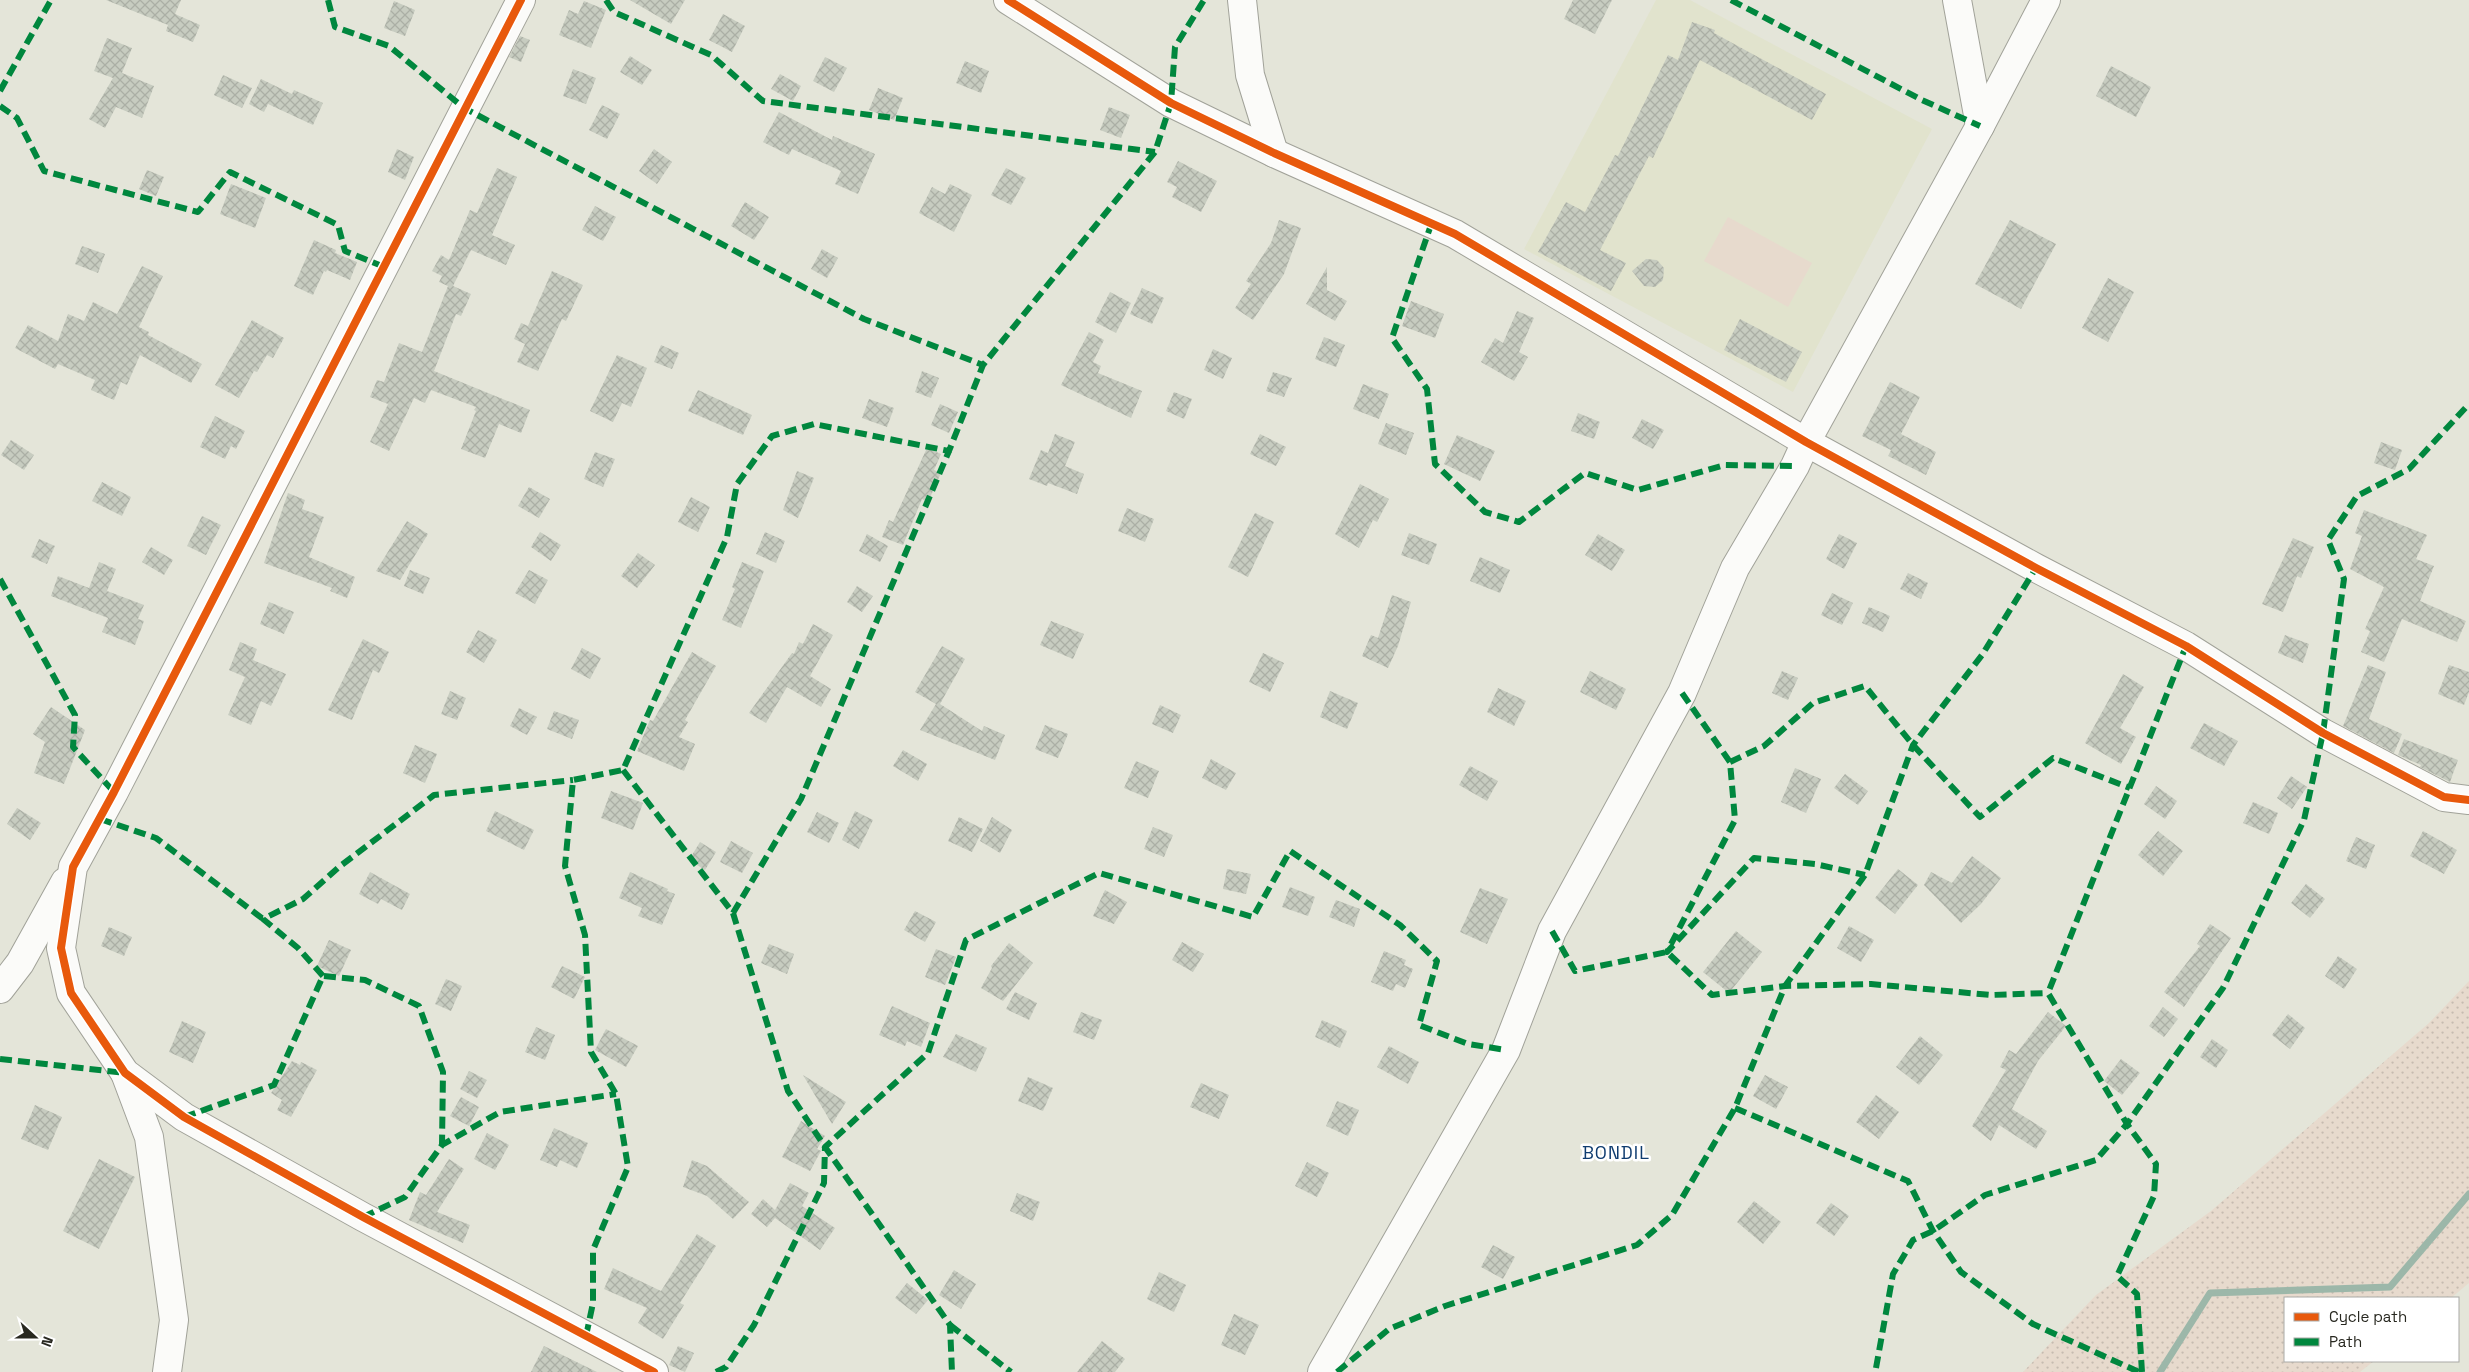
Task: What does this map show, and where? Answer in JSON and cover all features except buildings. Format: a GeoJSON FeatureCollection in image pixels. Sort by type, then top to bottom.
{"type":"FeatureCollection","features":[{"type":"Feature","properties":{"kind":"street"},"geometry":{"type":"LineString","coordinates":[[0,990],[20,962],[114,792],[521,0]]}},
{"type":"Feature","properties":{"kind":"street"},"geometry":{"type":"LineString","coordinates":[[1008,0],[1171,103],[1455,234],[1806,442],[2036,568],[2186,646],[2323,733],[2444,797],[2469,800]]}},
{"type":"Feature","properties":{"kind":"street"},"geometry":{"type":"LineString","coordinates":[[1242,0],[1250,76],[1274,152]]}},
{"type":"Feature","properties":{"kind":"street"},"geometry":{"type":"LineString","coordinates":[[1958,0],[1980,126]]}},
{"type":"Feature","properties":{"kind":"street"},"geometry":{"type":"LineString","coordinates":[[1322,1372],[1506,1050],[1552,931],[1682,693],[1735,568],[1795,466],[1806,442],[1980,126],[2046,0]]}},
{"type":"Feature","properties":{"kind":"street"},"geometry":{"type":"LineString","coordinates":[[73,867],[61,948],[71,993],[125,1073],[149,1137],[174,1320],[167,1372]]}},
{"type":"Feature","properties":{"kind":"street"},"geometry":{"type":"LineString","coordinates":[[125,1073],[193,1122],[372,1222],[654,1372]]}},
{"type":"Feature","properties":{"kind":"shaded area"},"geometry":{"type":"Polygon","coordinates":[[[1656,0],[1690,0],[1932,129],[1793,392],[1524,249],[1656,0]]]}},
{"type":"Feature","properties":{"kind":"shaded area"},"geometry":{"type":"Polygon","coordinates":[[[1728,217],[1812,263],[1788,307],[1704,261],[1728,217]]]}},
{"type":"Feature","properties":{"kind":"shaded area"},"geometry":{"type":"Polygon","coordinates":[[[2469,981],[2469,1283],[2452,1297],[2284,1297],[2284,1362],[2373,1362],[2360,1372],[2023,1372],[2096,1295],[2211,1211],[2429,1023],[2469,981]]]}},
{"type":"Feature","properties":{"kind":"waterway"},"geometry":{"type":"LineString","coordinates":[[2160,1372],[2210,1293],[2390,1287],[2469,1194]]}},
{"type":"Feature","properties":{"kind":"marked path"},"geometry":{"type":"LineString","coordinates":[[0,91],[51,0]]}},
{"type":"Feature","properties":{"kind":"marked path"},"geometry":{"type":"LineString","coordinates":[[328,0],[335,27],[389,46],[464,108],[864,319],[983,365]]}},
{"type":"Feature","properties":{"kind":"marked path"},"geometry":{"type":"LineString","coordinates":[[606,0],[614,12],[711,55],[763,101],[1155,152]]}},
{"type":"Feature","properties":{"kind":"marked path"},"geometry":{"type":"LineString","coordinates":[[586,1336],[593,1303],[593,1250],[628,1167],[616,1094],[591,1052],[585,935],[565,866],[573,780],[623,770],[727,537],[737,484],[772,436],[814,424],[949,451],[983,365],[1155,152],[1171,103],[1175,47],[1204,0]]}},
{"type":"Feature","properties":{"kind":"marked path"},"geometry":{"type":"LineString","coordinates":[[1731,0],[1922,100],[1980,126]]}},
{"type":"Feature","properties":{"kind":"marked path"},"geometry":{"type":"LineString","coordinates":[[0,106],[17,118],[44,171],[198,212],[230,172],[338,225],[345,251],[382,266]]}},
{"type":"Feature","properties":{"kind":"marked path"},"geometry":{"type":"LineString","coordinates":[[1432,222],[1392,338],[1427,389],[1435,464],[1485,512],[1519,522],[1585,473],[1638,490],[1725,465],[1795,466]]}},
{"type":"Feature","properties":{"kind":"marked path"},"geometry":{"type":"LineString","coordinates":[[1876,1368],[1893,1274],[1913,1240],[1933,1231],[1985,1195],[2096,1160],[2127,1124],[2223,988],[2304,820],[2323,733],[2344,579],[2328,540],[2357,496],[2409,469],[2469,404]]}},
{"type":"Feature","properties":{"kind":"marked path"},"geometry":{"type":"LineString","coordinates":[[733,913],[801,799],[949,451]]}},
{"type":"Feature","properties":{"kind":"marked path"},"geometry":{"type":"LineString","coordinates":[[1337,1372],[1389,1329],[1445,1306],[1637,1245],[1672,1215],[1735,1108],[1785,986],[1865,875],[1913,745],[1982,655],[2036,568]]}},
{"type":"Feature","properties":{"kind":"marked path"},"geometry":{"type":"LineString","coordinates":[[0,579],[75,715],[73,747],[114,792]]}},
{"type":"Feature","properties":{"kind":"marked path"},"geometry":{"type":"LineString","coordinates":[[2142,1372],[2137,1294],[2117,1276],[2154,1196],[2156,1164],[2127,1124],[2048,993],[2186,646]]}},
{"type":"Feature","properties":{"kind":"marked path"},"geometry":{"type":"LineString","coordinates":[[1730,762],[1764,746],[1813,703],[1865,686],[1913,745],[1980,817],[2053,758],[2130,788]]}},
{"type":"Feature","properties":{"kind":"marked path"},"geometry":{"type":"LineString","coordinates":[[1682,693],[1730,762],[1735,820],[1667,952],[1754,858],[1815,864],[1865,875]]}},
{"type":"Feature","properties":{"kind":"marked path"},"geometry":{"type":"LineString","coordinates":[[623,770],[733,913],[788,1091],[950,1325],[952,1372]]}},
{"type":"Feature","properties":{"kind":"marked path"},"geometry":{"type":"LineString","coordinates":[[323,976],[298,948],[263,919],[303,899],[339,867],[434,795],[573,780]]}},
{"type":"Feature","properties":{"kind":"marked path"},"geometry":{"type":"LineString","coordinates":[[100,819],[156,838],[263,919]]}},
{"type":"Feature","properties":{"kind":"marked path"},"geometry":{"type":"LineString","coordinates":[[716,1372],[726,1367],[754,1325],[824,1183],[825,1147],[928,1053],[966,940],[1099,873],[1253,917],[1290,851],[1400,925],[1437,961],[1419,1025],[1468,1044],[1506,1050]]}},
{"type":"Feature","properties":{"kind":"marked path"},"geometry":{"type":"LineString","coordinates":[[1552,931],[1575,971],[1667,952],[1712,995],[1785,986],[1871,984],[1991,995],[2048,993]]}},
{"type":"Feature","properties":{"kind":"marked path"},"geometry":{"type":"LineString","coordinates":[[184,1117],[274,1085],[323,976],[365,980],[419,1006],[443,1072],[442,1145]]}},
{"type":"Feature","properties":{"kind":"marked path"},"geometry":{"type":"LineString","coordinates":[[0,1059],[125,1073]]}},
{"type":"Feature","properties":{"kind":"marked path"},"geometry":{"type":"LineString","coordinates":[[363,1217],[405,1197],[442,1145],[500,1112],[616,1094]]}},
{"type":"Feature","properties":{"kind":"marked path"},"geometry":{"type":"LineString","coordinates":[[1735,1108],[1908,1181],[1933,1231],[1961,1272],[2033,1324],[2139,1372]]}},
{"type":"Feature","properties":{"kind":"marked path"},"geometry":{"type":"LineString","coordinates":[[950,1325],[1011,1372]]}},
{"type":"Feature","properties":{"kind":"cycle path"},"geometry":{"type":"LineString","coordinates":[[521,0],[114,792],[73,867],[61,948],[71,993],[125,1073],[184,1117],[363,1217],[654,1372]]}},
{"type":"Feature","properties":{"kind":"cycle path"},"geometry":{"type":"LineString","coordinates":[[1008,0],[1171,103],[1274,153],[1455,234],[1806,442],[2036,568],[2186,646],[2323,733],[2444,797],[2469,800]]}},
{"type":"Feature","properties":{"kind":"district","name":"BONDIL"},"geometry":{"type":"Point","coordinates":[1616,1153]}}]}
